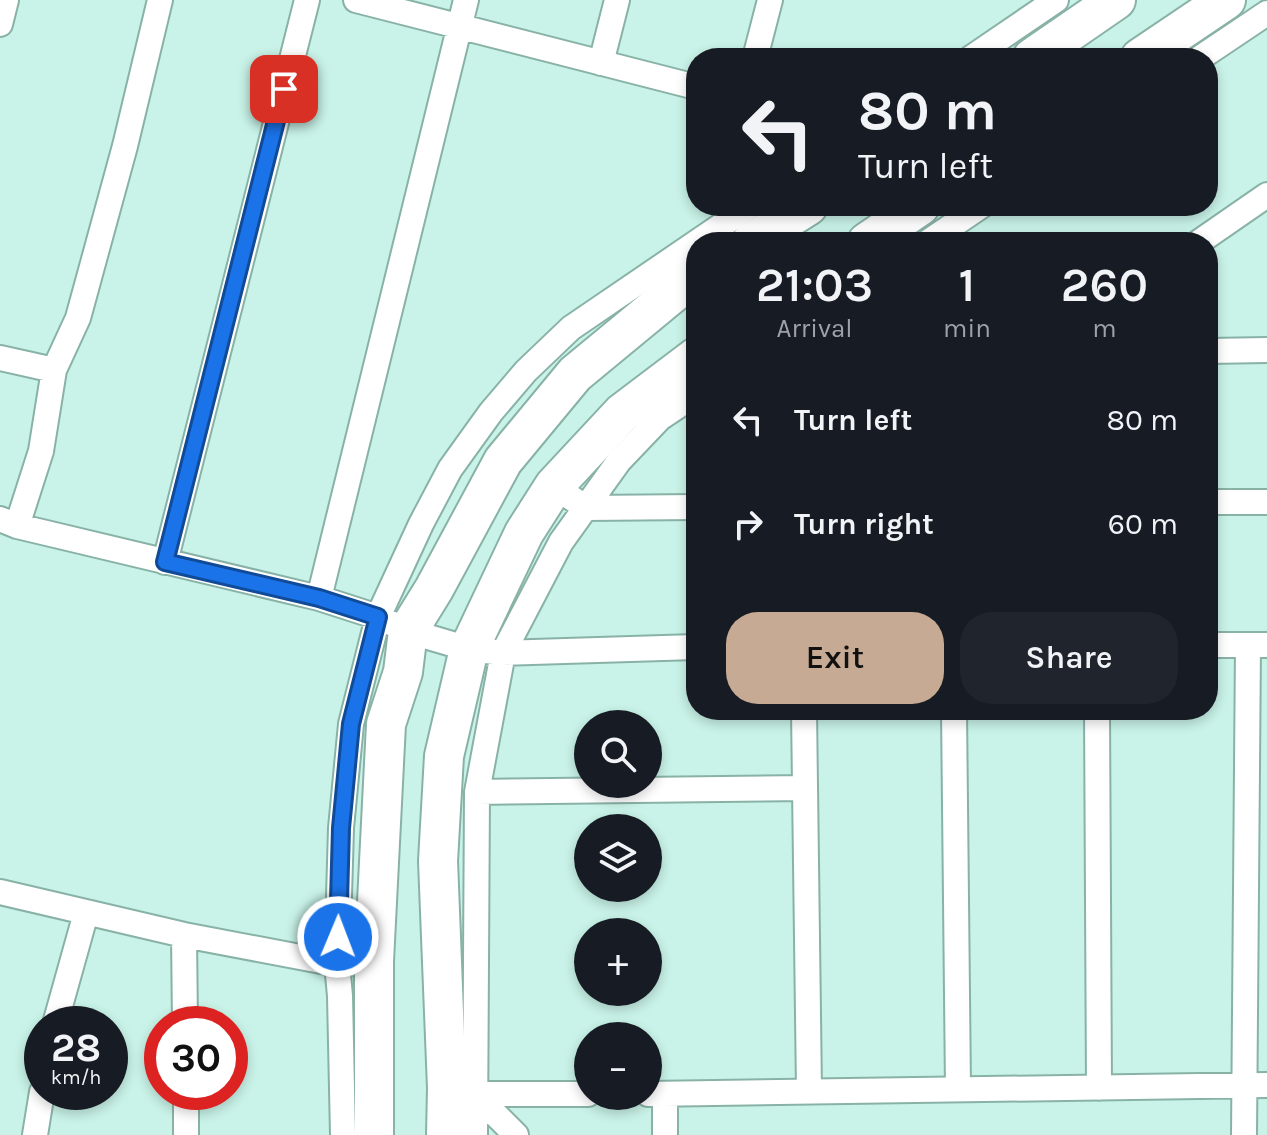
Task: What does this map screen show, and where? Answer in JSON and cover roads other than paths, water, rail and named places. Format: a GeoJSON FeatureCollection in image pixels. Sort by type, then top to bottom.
{"type":"FeatureCollection","features":[{"type":"Feature","properties":{"kind":"main road"},"geometry":{"type":"LineString","coordinates":[[1046,48],[1116,0]]}},
{"type":"Feature","properties":{"kind":"main road"},"geometry":{"type":"LineString","coordinates":[[1155,48],[1226,0]]}},
{"type":"Feature","properties":{"kind":"main road"},"geometry":{"type":"LineString","coordinates":[[767,232],[792,216]]}},
{"type":"Feature","properties":{"kind":"main road"},"geometry":{"type":"LineString","coordinates":[[882,232],[905,216]]}},
{"type":"Feature","properties":{"kind":"main road"},"geometry":{"type":"LineString","coordinates":[[374,1135],[355,963],[386,724],[403,672],[393,624],[434,589],[503,461],[575,374],[686,283]]}},
{"type":"Feature","properties":{"kind":"main road"},"geometry":{"type":"LineString","coordinates":[[446,1135],[461,1091],[439,846],[444,756],[486,651],[524,533],[554,486],[622,413],[686,363]]}},
{"type":"Feature","properties":{"kind":"street"},"geometry":{"type":"LineString","coordinates":[[0,24],[6,0]]}},
{"type":"Feature","properties":{"kind":"street"},"geometry":{"type":"LineString","coordinates":[[160,0],[125,146],[78,318],[54,370],[41,451],[8,523],[319,598],[486,651],[686,647]]}},
{"type":"Feature","properties":{"kind":"street"},"geometry":{"type":"LineString","coordinates":[[165,562],[307,0]]}},
{"type":"Feature","properties":{"kind":"street"},"geometry":{"type":"LineString","coordinates":[[356,0],[686,84]]}},
{"type":"Feature","properties":{"kind":"street"},"geometry":{"type":"LineString","coordinates":[[319,598],[466,0]]}},
{"type":"Feature","properties":{"kind":"street"},"geometry":{"type":"LineString","coordinates":[[601,63],[617,0]]}},
{"type":"Feature","properties":{"kind":"street"},"geometry":{"type":"LineString","coordinates":[[758,48],[770,0]]}},
{"type":"Feature","properties":{"kind":"street"},"geometry":{"type":"LineString","coordinates":[[986,48],[1056,0]]}},
{"type":"Feature","properties":{"kind":"street"},"geometry":{"type":"LineString","coordinates":[[1215,48],[1267,13]]}},
{"type":"Feature","properties":{"kind":"street"},"geometry":{"type":"LineString","coordinates":[[1213,232],[1267,195]]}},
{"type":"Feature","properties":{"kind":"street"},"geometry":{"type":"LineString","coordinates":[[712,232],[735,216]]}},
{"type":"Feature","properties":{"kind":"street"},"geometry":{"type":"LineString","coordinates":[[943,232],[966,216]]}},
{"type":"Feature","properties":{"kind":"street"},"geometry":{"type":"LineString","coordinates":[[393,624],[421,524],[450,469],[491,412],[526,371],[571,328],[686,250]]}},
{"type":"Feature","properties":{"kind":"street"},"geometry":{"type":"LineString","coordinates":[[1218,351],[1267,350]]}},
{"type":"Feature","properties":{"kind":"street"},"geometry":{"type":"LineString","coordinates":[[0,358],[54,370]]}},
{"type":"Feature","properties":{"kind":"street"},"geometry":{"type":"LineString","coordinates":[[475,1135],[461,1091],[486,651],[619,461],[660,418],[686,401]]}},
{"type":"Feature","properties":{"kind":"street"},"geometry":{"type":"LineString","coordinates":[[554,486],[586,508],[686,507]]}},
{"type":"Feature","properties":{"kind":"street"},"geometry":{"type":"LineString","coordinates":[[1218,502],[1267,502]]}},
{"type":"Feature","properties":{"kind":"street"},"geometry":{"type":"LineString","coordinates":[[1218,645],[1257,645],[1256,1085],[1244,1135]]}},
{"type":"Feature","properties":{"kind":"street"},"geometry":{"type":"LineString","coordinates":[[804,720],[809,1091]]}},
{"type":"Feature","properties":{"kind":"street"},"geometry":{"type":"LineString","coordinates":[[954,720],[958,1089]]}},
{"type":"Feature","properties":{"kind":"street"},"geometry":{"type":"LineString","coordinates":[[1097,720],[1099,1088]]}},
{"type":"Feature","properties":{"kind":"street"},"geometry":{"type":"LineString","coordinates":[[477,792],[805,788]]}},
{"type":"Feature","properties":{"kind":"street"},"geometry":{"type":"LineString","coordinates":[[0,892],[184,935],[355,963],[340,996],[343,1135]]}},
{"type":"Feature","properties":{"kind":"street"},"geometry":{"type":"LineString","coordinates":[[60,1006],[86,913]]}},
{"type":"Feature","properties":{"kind":"street"},"geometry":{"type":"LineString","coordinates":[[184,935],[185,1006]]}},
{"type":"Feature","properties":{"kind":"street"},"geometry":{"type":"LineString","coordinates":[[662,1094],[1256,1085]]}},
{"type":"Feature","properties":{"kind":"street"},"geometry":{"type":"LineString","coordinates":[[461,1091],[574,1094]]}},
{"type":"Feature","properties":{"kind":"street"},"geometry":{"type":"LineString","coordinates":[[461,1091],[516,1135]]}},
{"type":"Feature","properties":{"kind":"street"},"geometry":{"type":"LineString","coordinates":[[35,1135],[39,1110]]}},
{"type":"Feature","properties":{"kind":"street"},"geometry":{"type":"LineString","coordinates":[[186,1110],[186,1135]]}},
{"type":"Feature","properties":{"kind":"street"},"geometry":{"type":"LineString","coordinates":[[660,1110],[665,1135]]}}]}
